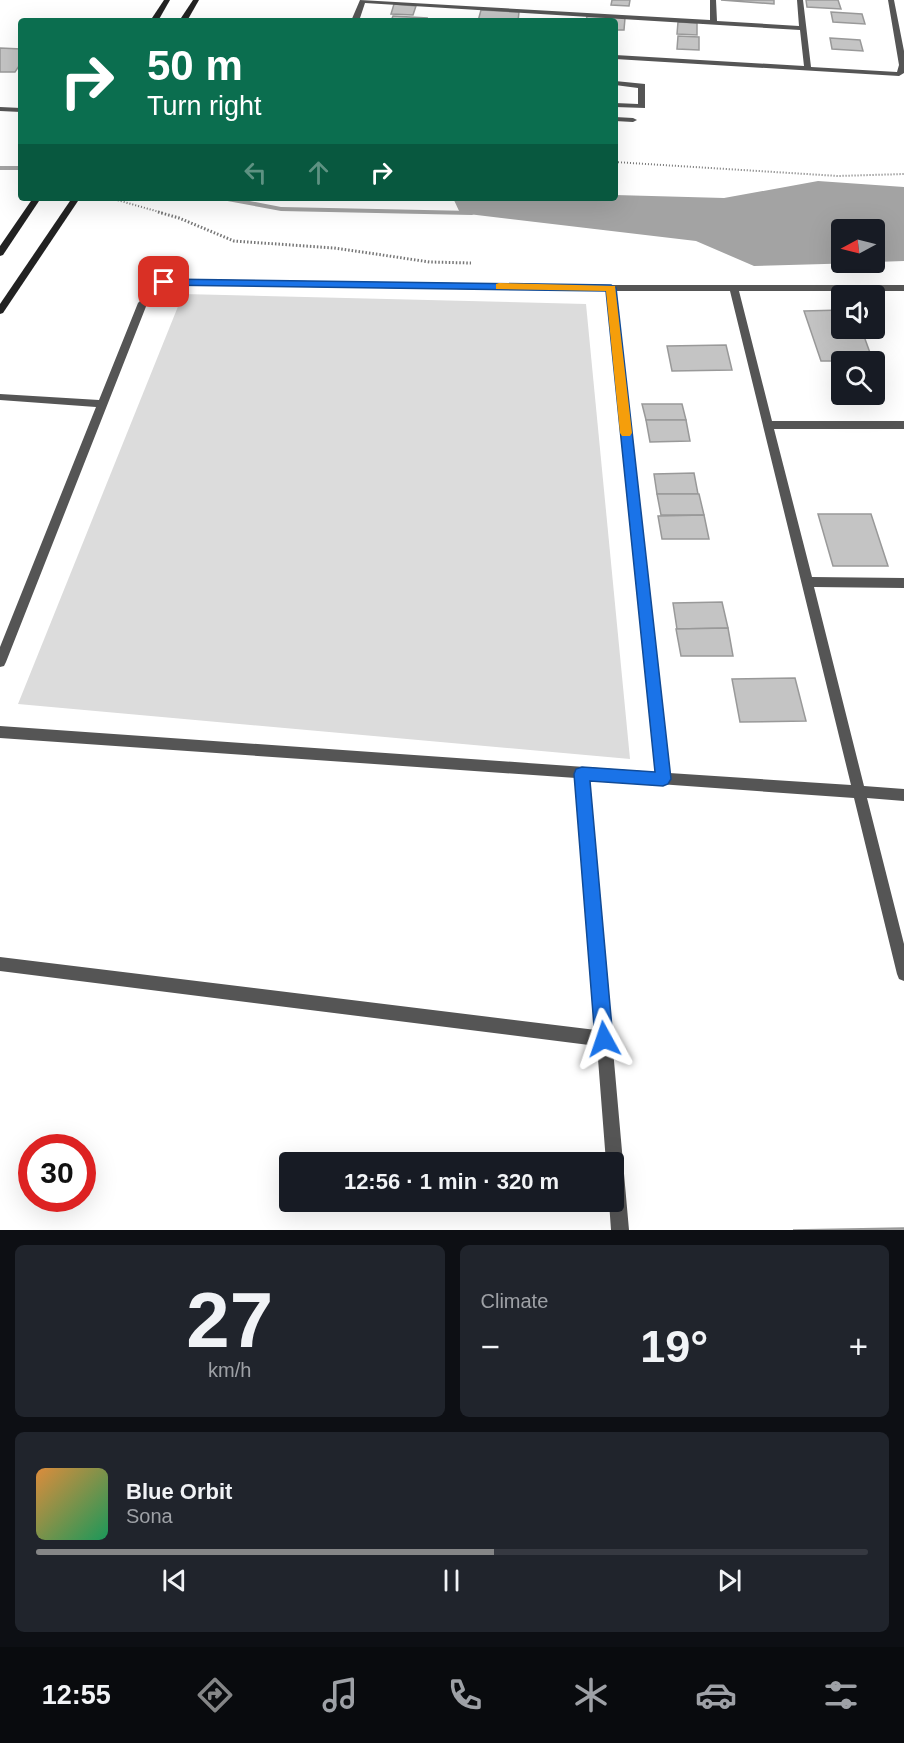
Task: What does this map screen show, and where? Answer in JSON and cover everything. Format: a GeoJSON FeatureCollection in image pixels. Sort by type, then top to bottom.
{"type":"FeatureCollection","features":[{"type":"Feature","properties":{"kind":"main road"},"geometry":{"type":"LineString","coordinates":[[156,18],[167,0]]}},
{"type":"Feature","properties":{"kind":"main road"},"geometry":{"type":"LineString","coordinates":[[185,18],[196,0]]}},
{"type":"Feature","properties":{"kind":"main road"},"geometry":{"type":"LineString","coordinates":[[0,253],[35,201]]}},
{"type":"Feature","properties":{"kind":"main road"},"geometry":{"type":"LineString","coordinates":[[0,311],[74,201]]}},
{"type":"Feature","properties":{"kind":"street"},"geometry":{"type":"LineString","coordinates":[[355,18],[363,0],[803,28]]}},
{"type":"Feature","properties":{"kind":"street"},"geometry":{"type":"LineString","coordinates":[[712,0],[714,22]]}},
{"type":"Feature","properties":{"kind":"street"},"geometry":{"type":"LineString","coordinates":[[800,0],[808,69]]}},
{"type":"Feature","properties":{"kind":"street"},"geometry":{"type":"LineString","coordinates":[[618,57],[899,74],[903,69],[903,55],[891,0]]}},
{"type":"Feature","properties":{"kind":"street"},"geometry":{"type":"LineString","coordinates":[[894,13],[904,14]]}},
{"type":"Feature","properties":{"kind":"street"},"geometry":{"type":"LineString","coordinates":[[618,83],[642,86],[642,106],[618,105]]}},
{"type":"Feature","properties":{"kind":"street"},"geometry":{"type":"LineString","coordinates":[[0,109],[18,110]]}},
{"type":"Feature","properties":{"kind":"street"},"geometry":{"type":"LineString","coordinates":[[618,119],[633,120]]}},
{"type":"Feature","properties":{"kind":"street"},"geometry":{"type":"LineString","coordinates":[[0,662],[143,303],[164,282],[611,288],[904,288]]}},
{"type":"Feature","properties":{"kind":"street"},"geometry":{"type":"LineString","coordinates":[[611,288],[663,779]]}},
{"type":"Feature","properties":{"kind":"street"},"geometry":{"type":"LineString","coordinates":[[734,288],[904,974]]}},
{"type":"Feature","properties":{"kind":"street"},"geometry":{"type":"LineString","coordinates":[[0,397],[103,404]]}},
{"type":"Feature","properties":{"kind":"street"},"geometry":{"type":"LineString","coordinates":[[768,425],[904,425]]}},
{"type":"Feature","properties":{"kind":"street"},"geometry":{"type":"LineString","coordinates":[[807,582],[904,583]]}},
{"type":"Feature","properties":{"kind":"street"},"geometry":{"type":"LineString","coordinates":[[0,732],[904,795]]}},
{"type":"Feature","properties":{"kind":"street"},"geometry":{"type":"LineString","coordinates":[[582,774],[620,1230]]}},
{"type":"Feature","properties":{"kind":"street"},"geometry":{"type":"LineString","coordinates":[[0,964],[604,1039]]}},
{"type":"Feature","properties":{"kind":"path"},"geometry":{"type":"LineString","coordinates":[[618,162],[838,176],[904,174]]}},
{"type":"Feature","properties":{"kind":"path"},"geometry":{"type":"LineString","coordinates":[[120,201],[179,218],[234,241],[334,248],[430,262],[476,263]]}},
{"type":"Feature","properties":{"kind":"shaded area"},"geometry":{"type":"Polygon","coordinates":[[[818,181],[904,187],[904,261],[885,262],[885,219],[831,219],[831,264],[754,266],[696,241],[460,213],[454,201],[618,201],[618,195],[724,198],[818,181]]]}},
{"type":"Feature","properties":{"kind":"shaded area"},"geometry":{"type":"Polygon","coordinates":[[[183,294],[586,304],[630,759],[18,704],[183,294]]]}},
{"type":"Feature","properties":{"kind":"building"},"geometry":{"type":"Polygon","coordinates":[[[612,0],[630,0],[629,6],[611,5],[612,0]]]}},
{"type":"Feature","properties":{"kind":"building"},"geometry":{"type":"Polygon","coordinates":[[[721,0],[774,0],[774,4],[721,0]]]}},
{"type":"Feature","properties":{"kind":"building"},"geometry":{"type":"Polygon","coordinates":[[[806,0],[838,0],[841,9],[807,7],[806,0]]]}},
{"type":"Feature","properties":{"kind":"building"},"geometry":{"type":"Polygon","coordinates":[[[394,4],[416,6],[413,15],[391,14],[394,4]]]}},
{"type":"Feature","properties":{"kind":"building"},"geometry":{"type":"Polygon","coordinates":[[[481,10],[519,12],[518,18],[479,18],[481,10]]]}},
{"type":"Feature","properties":{"kind":"building"},"geometry":{"type":"Polygon","coordinates":[[[831,12],[862,14],[865,24],[833,22],[831,12]]]}},
{"type":"Feature","properties":{"kind":"building"},"geometry":{"type":"Polygon","coordinates":[[[393,16],[427,18],[392,18],[393,16]]]}},
{"type":"Feature","properties":{"kind":"building"},"geometry":{"type":"Polygon","coordinates":[[[587,16],[625,18],[624,30],[618,30],[618,18],[587,18],[587,16]]]}},
{"type":"Feature","properties":{"kind":"building"},"geometry":{"type":"Polygon","coordinates":[[[678,22],[697,23],[697,35],[677,34],[678,22]]]}},
{"type":"Feature","properties":{"kind":"building"},"geometry":{"type":"Polygon","coordinates":[[[678,36],[699,37],[699,50],[677,49],[678,36]]]}},
{"type":"Feature","properties":{"kind":"building"},"geometry":{"type":"Polygon","coordinates":[[[830,38],[860,40],[863,51],[832,49],[830,38]]]}},
{"type":"Feature","properties":{"kind":"building"},"geometry":{"type":"Polygon","coordinates":[[[0,48],[18,49],[18,68],[15,72],[0,72],[0,48]]]}},
{"type":"Feature","properties":{"kind":"building"},"geometry":{"type":"Polygon","coordinates":[[[831,310],[831,339],[865,339],[869,351],[831,351],[831,361],[821,361],[804,311],[831,310]]]}},
{"type":"Feature","properties":{"kind":"building"},"geometry":{"type":"Polygon","coordinates":[[[726,345],[732,370],[672,371],[667,346],[726,345]]]}},
{"type":"Feature","properties":{"kind":"building"},"geometry":{"type":"Polygon","coordinates":[[[642,404],[682,404],[686,420],[646,420],[642,404]]]}},
{"type":"Feature","properties":{"kind":"building"},"geometry":{"type":"Polygon","coordinates":[[[646,420],[686,420],[690,441],[650,442],[646,420]]]}},
{"type":"Feature","properties":{"kind":"building"},"geometry":{"type":"Polygon","coordinates":[[[694,473],[698,494],[657,494],[654,474],[694,473]]]}},
{"type":"Feature","properties":{"kind":"building"},"geometry":{"type":"Polygon","coordinates":[[[657,494],[699,494],[704,515],[661,515],[657,494]]]}},
{"type":"Feature","properties":{"kind":"building"},"geometry":{"type":"Polygon","coordinates":[[[818,514],[871,514],[888,566],[833,566],[818,514]]]}},
{"type":"Feature","properties":{"kind":"building"},"geometry":{"type":"Polygon","coordinates":[[[704,515],[709,539],[662,539],[658,516],[704,515]]]}},
{"type":"Feature","properties":{"kind":"building"},"geometry":{"type":"Polygon","coordinates":[[[722,602],[728,628],[677,629],[673,603],[722,602]]]}},
{"type":"Feature","properties":{"kind":"building"},"geometry":{"type":"Polygon","coordinates":[[[728,628],[733,656],[681,656],[676,629],[728,628]]]}},
{"type":"Feature","properties":{"kind":"building"},"geometry":{"type":"Polygon","coordinates":[[[795,678],[806,721],[740,722],[732,679],[795,678]]]}},
{"type":"Feature","properties":{"kind":"building"},"geometry":{"type":"Polygon","coordinates":[[[904,1228],[904,1230],[793,1230],[904,1228]]]}},
{"type":"Feature","properties":{"kind":"waterway"},"geometry":{"type":"LineString","coordinates":[[0,168],[18,168]]}},
{"type":"Feature","properties":{"kind":"waterway"},"geometry":{"type":"LineString","coordinates":[[238,201],[281,209],[472,213]]}},
{"type":"Feature","properties":{"kind":"slow traffic"},"geometry":{"type":"LineString","coordinates":[[499,287],[611,288],[626,433]]}},
{"type":"Feature","properties":{"kind":"route"},"geometry":{"type":"LineString","coordinates":[[164,282],[611,288],[663,779],[582,774],[604,1039]]}}]}
